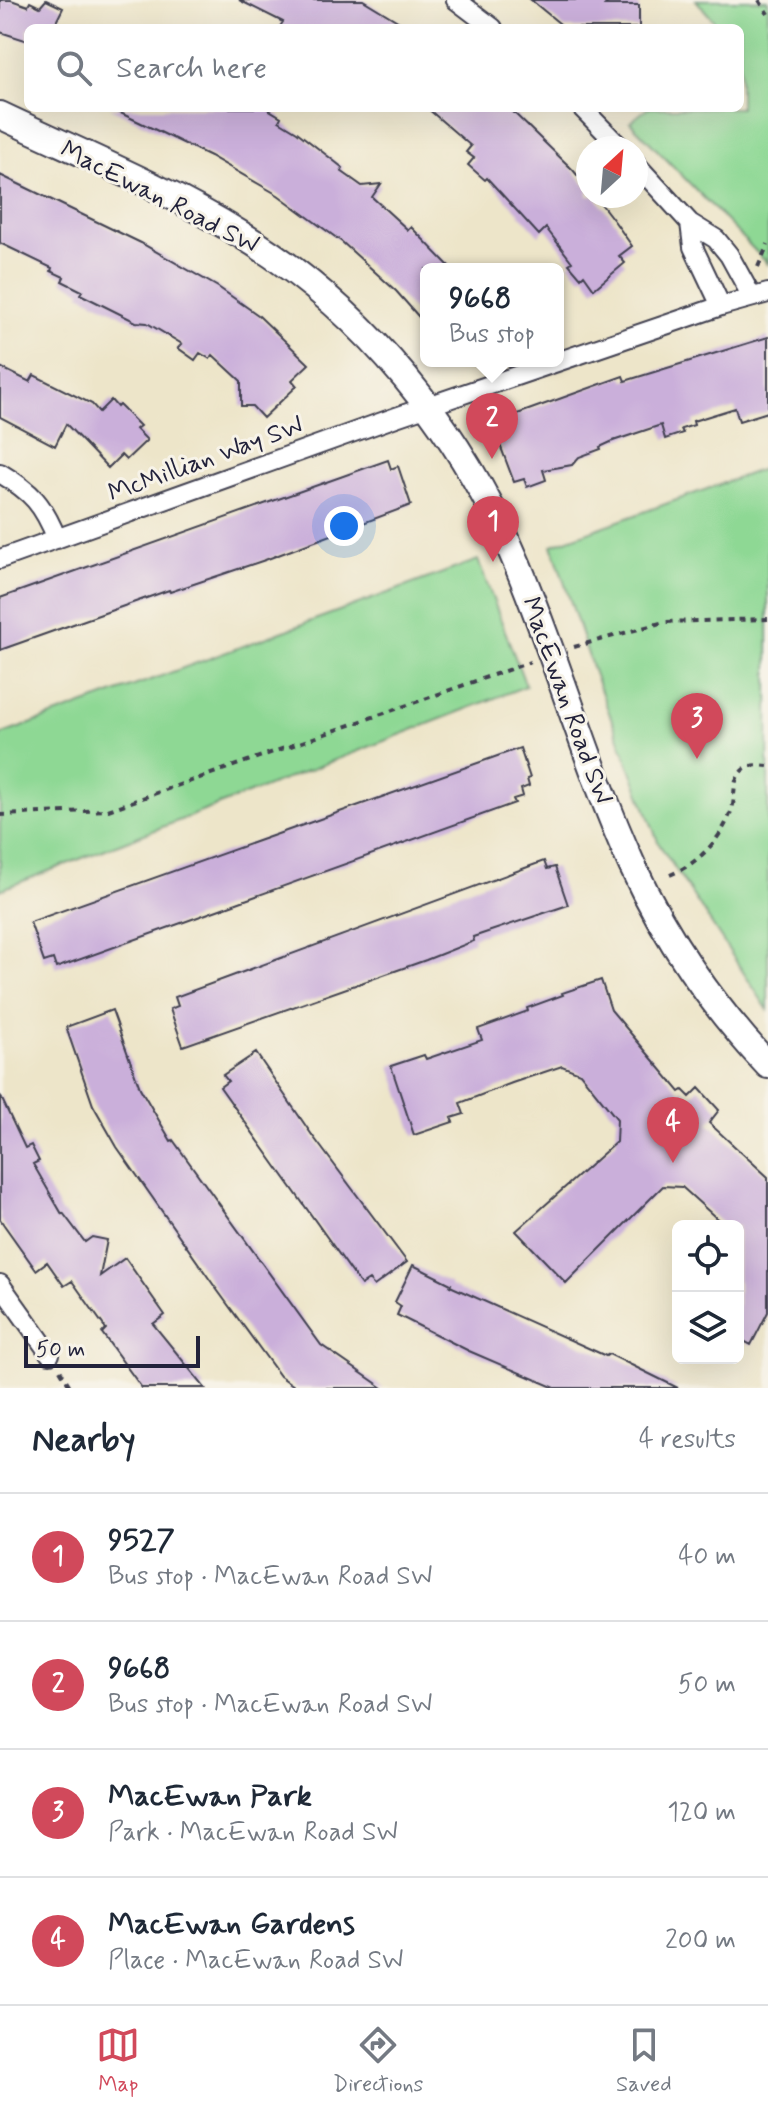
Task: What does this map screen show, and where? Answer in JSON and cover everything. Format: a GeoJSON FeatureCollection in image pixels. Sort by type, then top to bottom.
{"type":"FeatureCollection","features":[{"type":"Feature","properties":{"kind":"street"},"geometry":{"type":"LineString","coordinates":[[456,0],[488,24]]}},
{"type":"Feature","properties":{"kind":"street"},"geometry":{"type":"LineString","coordinates":[[586,112],[609,136]]}},
{"type":"Feature","properties":{"kind":"street","name":"MacEwan Road SW"},"geometry":{"type":"LineString","coordinates":[[0,115],[198,210],[278,258],[351,318],[428,406],[479,484],[501,527],[611,817],[649,900],[728,1019],[768,1065]]}},
{"type":"Feature","properties":{"kind":"street"},"geometry":{"type":"LineString","coordinates":[[648,177],[690,223],[716,239],[760,295]]}},
{"type":"Feature","properties":{"kind":"street"},"geometry":{"type":"LineString","coordinates":[[690,223],[693,247],[721,306]]}},
{"type":"Feature","properties":{"kind":"street","name":"McMillian Way SW"},"geometry":{"type":"LineString","coordinates":[[564,360],[760,295]]}},
{"type":"Feature","properties":{"kind":"street","name":"McMillian Way SW"},"geometry":{"type":"LineString","coordinates":[[0,559],[542,367]]}},
{"type":"Feature","properties":{"kind":"street"},"geometry":{"type":"LineString","coordinates":[[0,473],[36,498],[57,539]]}},
{"type":"Feature","properties":{"kind":"street"},"geometry":{"type":"LineString","coordinates":[[0,1284],[50,1354]]}},
{"type":"Feature","properties":{"kind":"path"},"geometry":{"type":"LineString","coordinates":[[759,0],[768,14]]}},
{"type":"Feature","properties":{"kind":"path"},"geometry":{"type":"LineString","coordinates":[[757,269],[768,244]]}},
{"type":"Feature","properties":{"kind":"path"},"geometry":{"type":"LineString","coordinates":[[571,648],[664,622],[768,619]]}},
{"type":"Feature","properties":{"kind":"path"},"geometry":{"type":"LineString","coordinates":[[0,815],[108,810],[532,661]]}},
{"type":"Feature","properties":{"kind":"path"},"geometry":{"type":"LineString","coordinates":[[670,875],[694,864],[712,846],[732,809],[736,780],[743,770],[752,765],[768,766]]}},
{"type":"Feature","properties":{"kind":"green space"},"geometry":{"type":"Polygon","coordinates":[[[696,0],[768,0],[768,264],[648,141],[648,136],[644,136],[630,122],[643,112],[744,112],[744,24],[717,24],[696,0]]]}},
{"type":"Feature","properties":{"kind":"green space"},"geometry":{"type":"Polygon","coordinates":[[[768,467],[768,1010],[659,844],[594,673],[552,545],[768,467]]]}},
{"type":"Feature","properties":{"kind":"green space"},"geometry":{"type":"Polygon","coordinates":[[[478,560],[526,686],[0,890],[0,735],[478,560]]]}},
{"type":"Feature","properties":{"kind":"building"},"geometry":{"type":"Polygon","coordinates":[[[0,0],[28,6],[30,2],[40,7],[46,0],[63,8],[55,24],[24,24],[24,40],[0,32],[0,0]]]}},
{"type":"Feature","properties":{"kind":"building"},"geometry":{"type":"Polygon","coordinates":[[[239,0],[363,0],[402,24],[282,24],[283,22],[239,0]]]}},
{"type":"Feature","properties":{"kind":"building"},"geometry":{"type":"Polygon","coordinates":[[[531,0],[610,0],[605,5],[639,5],[639,24],[560,24],[531,0]]]}},
{"type":"Feature","properties":{"kind":"building"},"geometry":{"type":"Polygon","coordinates":[[[118,112],[273,112],[281,117],[279,121],[343,168],[341,171],[362,186],[381,184],[372,197],[408,230],[411,227],[446,263],[420,263],[420,318],[396,291],[342,242],[278,195],[210,156],[118,112]]]}},
{"type":"Feature","properties":{"kind":"building"},"geometry":{"type":"Polygon","coordinates":[[[432,112],[513,112],[576,174],[576,208],[604,208],[615,222],[632,246],[619,256],[625,263],[594,289],[584,275],[581,278],[569,264],[572,262],[546,228],[539,235],[487,178],[485,180],[468,165],[474,158],[466,152],[471,146],[432,112]]]}},
{"type":"Feature","properties":{"kind":"building"},"geometry":{"type":"Polygon","coordinates":[[[0,175],[141,243],[218,287],[258,315],[309,364],[292,380],[297,386],[263,418],[252,406],[241,406],[241,381],[213,355],[210,359],[200,353],[195,360],[178,348],[182,344],[147,323],[136,322],[80,294],[82,291],[62,281],[64,277],[51,271],[52,268],[0,243],[0,175]]]}},
{"type":"Feature","properties":{"kind":"building"},"geometry":{"type":"Polygon","coordinates":[[[768,337],[768,412],[739,421],[735,408],[693,421],[694,425],[681,429],[683,433],[665,439],[661,425],[613,441],[579,457],[572,465],[543,470],[546,480],[527,487],[524,479],[514,482],[499,442],[505,440],[498,421],[623,376],[625,381],[768,337]]]}},
{"type":"Feature","properties":{"kind":"building"},"geometry":{"type":"Polygon","coordinates":[[[0,367],[30,382],[34,375],[92,404],[99,412],[111,400],[140,426],[136,429],[147,440],[126,460],[121,455],[108,468],[66,424],[55,446],[0,417],[0,367]]]}},
{"type":"Feature","properties":{"kind":"building"},"geometry":{"type":"Polygon","coordinates":[[[388,460],[391,469],[398,466],[411,505],[265,560],[169,590],[0,650],[0,598],[388,460]]]}},
{"type":"Feature","properties":{"kind":"building"},"geometry":{"type":"Polygon","coordinates":[[[520,748],[530,778],[527,779],[529,786],[521,789],[523,796],[513,799],[515,803],[56,968],[53,959],[44,962],[30,922],[520,748]]]}},
{"type":"Feature","properties":{"kind":"building"},"geometry":{"type":"Polygon","coordinates":[[[544,861],[547,869],[555,867],[568,905],[473,937],[474,941],[426,960],[183,1046],[170,1009],[178,1006],[175,997],[544,861]]]}},
{"type":"Feature","properties":{"kind":"building"},"geometry":{"type":"Polygon","coordinates":[[[601,980],[611,1010],[680,1092],[683,1090],[690,1097],[699,1088],[719,1110],[709,1123],[768,1177],[768,1312],[751,1345],[744,1341],[744,1220],[718,1220],[682,1187],[663,1186],[566,1283],[516,1231],[616,1142],[617,1119],[580,1073],[562,1066],[512,1083],[460,1103],[464,1114],[451,1118],[453,1122],[414,1135],[391,1066],[424,1055],[426,1059],[482,1040],[478,1029],[528,1011],[527,1008],[601,980]]]}},
{"type":"Feature","properties":{"kind":"building"},"geometry":{"type":"Polygon","coordinates":[[[112,1010],[140,1088],[171,1141],[321,1345],[383,1388],[297,1388],[280,1376],[215,1287],[117,1147],[93,1105],[66,1027],[112,1010]]]}},
{"type":"Feature","properties":{"kind":"building"},"geometry":{"type":"Polygon","coordinates":[[[256,1053],[312,1135],[407,1262],[374,1286],[369,1280],[361,1285],[220,1087],[228,1081],[223,1075],[256,1053]]]}},
{"type":"Feature","properties":{"kind":"building"},"geometry":{"type":"Polygon","coordinates":[[[0,1095],[25,1148],[31,1145],[39,1161],[33,1164],[62,1214],[85,1242],[92,1237],[107,1240],[100,1276],[125,1258],[165,1315],[153,1324],[205,1388],[142,1388],[102,1333],[106,1329],[72,1281],[64,1286],[47,1262],[36,1270],[4,1225],[0,1219],[0,1095]]]}},
{"type":"Feature","properties":{"kind":"building"},"geometry":{"type":"Polygon","coordinates":[[[413,1265],[450,1286],[606,1356],[609,1354],[678,1388],[555,1388],[469,1351],[397,1315],[401,1306],[395,1302],[413,1265]]]}},
{"type":"Feature","properties":{"kind":"place","name":"9668"},"geometry":{"type":"Point","coordinates":[492,459]}},
{"type":"Feature","properties":{"kind":"place","name":"9527"},"geometry":{"type":"Point","coordinates":[493,562]}},
{"type":"Feature","properties":{"kind":"place","name":"MacEwan Park"},"geometry":{"type":"Point","coordinates":[697,759]}},
{"type":"Feature","properties":{"kind":"place","name":"MacEwan Gardens"},"geometry":{"type":"Point","coordinates":[673,1163]}}]}
